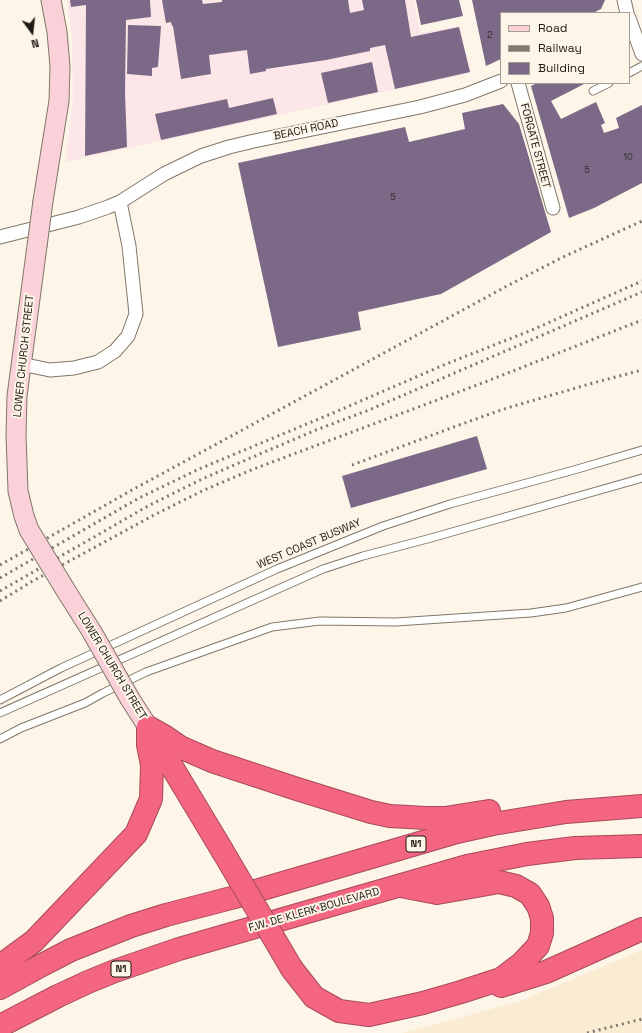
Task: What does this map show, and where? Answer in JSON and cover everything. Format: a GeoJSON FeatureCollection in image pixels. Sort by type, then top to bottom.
{"type":"FeatureCollection","features":[{"type":"Feature","properties":{"kind":"highway"},"geometry":{"type":"LineString","coordinates":[[148,727],[180,747],[212,761],[343,804],[390,816],[445,818],[532,806],[566,812]]}},
{"type":"Feature","properties":{"kind":"highway"},"geometry":{"type":"LineString","coordinates":[[148,727],[292,968],[314,997],[339,1011],[369,1015],[423,1003],[501,979],[522,964],[538,946],[542,933],[542,918],[538,906],[530,894],[516,886],[499,882],[437,893],[399,886]]}},
{"type":"Feature","properties":{"kind":"highway"},"geometry":{"type":"LineString","coordinates":[[0,966],[34,941],[136,834],[151,799],[152,764],[148,745],[148,727]]}},
{"type":"Feature","properties":{"kind":"highway","name":"N1"},"geometry":{"type":"LineString","coordinates":[[0,988],[42,964],[71,950],[131,926],[457,832],[493,824],[566,812],[642,806]]}},
{"type":"Feature","properties":{"kind":"highway","name":"F.W. DE KLERK BOULEVARD"},"geometry":{"type":"LineString","coordinates":[[0,1026],[88,982],[179,949],[467,866],[527,854],[575,848],[642,846]]}},
{"type":"Feature","properties":{"kind":"highway"},"geometry":{"type":"LineString","coordinates":[[460,992],[495,988],[546,972],[642,929]]}},
{"type":"Feature","properties":{"kind":"main road","name":"LOWER CHURCH STREET"},"geometry":{"type":"LineString","coordinates":[[51,0],[57,32],[60,66],[58,101],[17,396],[16,435],[18,492],[24,516],[30,530],[148,727]]}},
{"type":"Feature","properties":{"kind":"street"},"geometry":{"type":"LineString","coordinates":[[624,0],[628,12]]}},
{"type":"Feature","properties":{"kind":"street"},"geometry":{"type":"LineString","coordinates":[[630,21],[642,54]]}},
{"type":"Feature","properties":{"kind":"street","name":"BEACH ROAD"},"geometry":{"type":"LineString","coordinates":[[0,237],[79,217],[120,202],[164,174],[201,156],[228,147],[420,107],[465,95],[500,81]]}},
{"type":"Feature","properties":{"kind":"street","name":"FORGATE STREET"},"geometry":{"type":"LineString","coordinates":[[518,84],[552,208]]}},
{"type":"Feature","properties":{"kind":"street"},"geometry":{"type":"LineString","coordinates":[[21,364],[50,370],[74,368],[98,362],[115,351],[128,336],[136,314],[129,246],[120,202]]}},
{"type":"Feature","properties":{"kind":"lane"},"geometry":{"type":"LineString","coordinates":[[630,72],[642,66]]}},
{"type":"Feature","properties":{"kind":"lane"},"geometry":{"type":"LineString","coordinates":[[593,91],[607,84]]}},
{"type":"Feature","properties":{"kind":"lane","name":"WEST COAST BUSWAY"},"geometry":{"type":"LineString","coordinates":[[0,700],[75,662],[277,569],[383,526],[450,504],[642,450]]}},
{"type":"Feature","properties":{"kind":"lane"},"geometry":{"type":"LineString","coordinates":[[0,713],[323,569],[363,556],[642,478]]}},
{"type":"Feature","properties":{"kind":"lane"},"geometry":{"type":"LineString","coordinates":[[0,739],[21,728],[85,703],[146,672],[272,627],[320,621],[396,622],[531,613],[566,608],[642,587]]}},
{"type":"Feature","properties":{"kind":"shaded area"},"geometry":{"type":"Polygon","coordinates":[[[67,0],[414,0],[420,33],[460,26],[471,73],[65,162],[73,98],[72,37],[67,0]]]}},
{"type":"Feature","properties":{"kind":"shaded area"},"geometry":{"type":"Polygon","coordinates":[[[642,950],[642,1033],[402,1033],[518,1002],[642,950]]]}},
{"type":"Feature","properties":{"kind":"building"},"geometry":{"type":"Polygon","coordinates":[[[70,0],[150,0],[151,17],[126,20],[125,93],[127,147],[85,156],[86,5],[71,7],[70,0]]]}},
{"type":"Feature","properties":{"kind":"building"},"geometry":{"type":"Polygon","coordinates":[[[162,0],[202,0],[203,4],[222,2],[222,0],[348,0],[350,13],[364,10],[362,0],[405,0],[411,37],[459,27],[470,72],[395,89],[385,45],[370,48],[370,51],[326,60],[266,69],[266,71],[250,74],[247,50],[209,55],[211,74],[181,79],[173,26],[171,22],[166,23],[162,0]]]}},
{"type":"Feature","properties":{"kind":"building"},"geometry":{"type":"Polygon","coordinates":[[[416,0],[459,0],[463,16],[421,25],[416,0]]]}},
{"type":"Feature","properties":{"kind":"building"},"geometry":{"type":"Polygon","coordinates":[[[472,0],[605,0],[601,9],[595,12],[500,12],[500,59],[486,66],[472,0]]]}},
{"type":"Feature","properties":{"kind":"building"},"geometry":{"type":"Polygon","coordinates":[[[128,25],[161,26],[158,67],[152,68],[152,76],[127,74],[128,25]]]}},
{"type":"Feature","properties":{"kind":"building"},"geometry":{"type":"Polygon","coordinates":[[[372,62],[378,92],[328,103],[321,73],[372,62]]]}},
{"type":"Feature","properties":{"kind":"building"},"geometry":{"type":"Polygon","coordinates":[[[535,84],[584,84],[551,101],[561,119],[596,102],[605,123],[601,125],[604,133],[619,128],[616,118],[642,105],[642,183],[594,208],[569,218],[531,86],[535,84]]]}},
{"type":"Feature","properties":{"kind":"building"},"geometry":{"type":"Polygon","coordinates":[[[273,98],[277,114],[161,140],[155,114],[227,99],[229,108],[273,98]]]}},
{"type":"Feature","properties":{"kind":"building"},"geometry":{"type":"Polygon","coordinates":[[[503,104],[519,124],[551,232],[441,294],[358,312],[361,330],[278,347],[238,163],[405,127],[409,142],[465,129],[462,113],[503,104]]]}},
{"type":"Feature","properties":{"kind":"building"},"geometry":{"type":"Polygon","coordinates":[[[477,436],[487,469],[351,508],[342,476],[477,436]]]}},
{"type":"Feature","properties":{"kind":"railway"},"geometry":{"type":"LineString","coordinates":[[0,565],[132,490],[507,286],[561,258],[642,221]]}},
{"type":"Feature","properties":{"kind":"railway"},"geometry":{"type":"LineString","coordinates":[[0,578],[139,498],[199,469],[446,364],[532,330],[642,281]]}},
{"type":"Feature","properties":{"kind":"railway"},"geometry":{"type":"LineString","coordinates":[[0,591],[148,506],[202,479],[316,430],[369,410],[642,292]]}},
{"type":"Feature","properties":{"kind":"railway"},"geometry":{"type":"LineString","coordinates":[[0,601],[31,582],[154,515],[202,491],[251,470],[485,382],[642,320]]}},
{"type":"Feature","properties":{"kind":"railway"},"geometry":{"type":"LineString","coordinates":[[352,465],[507,408],[642,370]]}},
{"type":"Feature","properties":{"kind":"railway"},"geometry":{"type":"LineString","coordinates":[[587,1033],[642,1019]]}}]}
